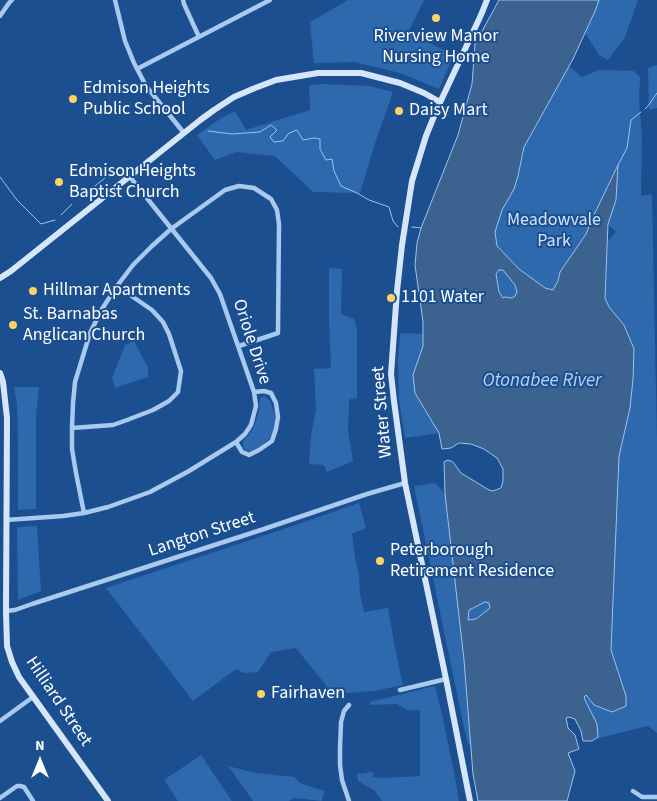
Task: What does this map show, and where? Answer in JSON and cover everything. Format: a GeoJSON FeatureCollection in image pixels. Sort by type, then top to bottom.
{"type":"FeatureCollection","features":[{"type":"Feature","properties":{"kind":"street"},"geometry":{"type":"LineString","coordinates":[[0,16],[12,0]]}},
{"type":"Feature","properties":{"kind":"street"},"geometry":{"type":"LineString","coordinates":[[115,0],[125,41],[137,69],[146,86],[184,133]]}},
{"type":"Feature","properties":{"kind":"street"},"geometry":{"type":"LineString","coordinates":[[183,0],[199,37]]}},
{"type":"Feature","properties":{"kind":"street"},"geometry":{"type":"LineString","coordinates":[[137,69],[199,37],[256,4],[270,0]]}},
{"type":"Feature","properties":{"kind":"street","name":"Water Street"},"geometry":{"type":"LineString","coordinates":[[470,801],[405,483],[392,374],[397,291],[412,181],[426,136],[440,102],[487,0]]}},
{"type":"Feature","properties":{"kind":"street"},"geometry":{"type":"LineString","coordinates":[[0,278],[214,110],[234,97],[255,88],[276,80],[318,73],[360,73],[400,83],[440,102]]}},
{"type":"Feature","properties":{"kind":"street","name":"Oriole Drive"},"geometry":{"type":"LineString","coordinates":[[6,520],[84,513],[108,507],[150,492],[236,442],[251,425],[256,406],[254,392],[220,294],[211,278],[130,177]]}},
{"type":"Feature","properties":{"kind":"street"},"geometry":{"type":"LineString","coordinates":[[84,513],[72,449],[72,428],[76,382],[87,340],[102,309],[133,265],[171,229],[225,190],[239,186],[254,188],[265,194],[276,210],[279,224],[278,333],[238,346]]}},
{"type":"Feature","properties":{"kind":"street"},"geometry":{"type":"LineString","coordinates":[[72,428],[113,424],[127,420],[169,402],[178,392],[181,372],[169,334],[163,322],[152,310],[117,286]]}},
{"type":"Feature","properties":{"kind":"street","name":"Hilliard Street"},"geometry":{"type":"LineString","coordinates":[[0,373],[7,418],[6,611],[8,646],[12,662],[19,677],[108,801]]}},
{"type":"Feature","properties":{"kind":"street"},"geometry":{"type":"LineString","coordinates":[[236,442],[242,452],[249,455],[272,441],[278,417],[276,403],[271,393],[264,391],[254,392]]}},
{"type":"Feature","properties":{"kind":"street","name":"Langton Street"},"geometry":{"type":"LineString","coordinates":[[6,611],[405,483]]}},
{"type":"Feature","properties":{"kind":"street"},"geometry":{"type":"LineString","coordinates":[[400,690],[446,679]]}},
{"type":"Feature","properties":{"kind":"street"},"geometry":{"type":"LineString","coordinates":[[0,721],[33,697]]}},
{"type":"Feature","properties":{"kind":"street"},"geometry":{"type":"LineString","coordinates":[[349,705],[344,711],[341,722],[340,765],[342,780],[349,801]]}},
{"type":"Feature","properties":{"kind":"street"},"geometry":{"type":"LineString","coordinates":[[0,798],[17,786],[20,786],[24,787],[34,801]]}},
{"type":"Feature","properties":{"kind":"street"},"geometry":{"type":"LineString","coordinates":[[633,791],[642,797],[657,797]]}},
{"type":"Feature","properties":{"kind":"green space"},"geometry":{"type":"Polygon","coordinates":[[[348,0],[424,0],[408,33],[454,55],[439,89],[400,73],[355,62],[314,63],[310,22],[348,0]]]}},
{"type":"Feature","properties":{"kind":"green space"},"geometry":{"type":"Polygon","coordinates":[[[599,0],[638,0],[625,37],[608,60],[599,55],[585,33],[599,0]]]}},
{"type":"Feature","properties":{"kind":"green space"},"geometry":{"type":"Polygon","coordinates":[[[657,65],[657,108],[649,110],[648,68],[657,65]]]}},
{"type":"Feature","properties":{"kind":"green space","name":"Meadowvale Park"},"geometry":{"type":"Polygon","coordinates":[[[569,66],[582,77],[599,70],[634,71],[640,77],[639,102],[642,134],[641,196],[652,194],[657,440],[657,733],[648,726],[596,739],[598,737],[584,697],[586,695],[626,696],[611,650],[619,456],[630,408],[634,349],[624,325],[609,307],[605,298],[608,241],[616,232],[608,224],[616,200],[617,167],[586,234],[560,272],[553,290],[545,288],[519,269],[497,246],[495,232],[502,210],[514,189],[524,147],[569,66]]]}},
{"type":"Feature","properties":{"kind":"green space"},"geometry":{"type":"Polygon","coordinates":[[[309,85],[369,86],[393,92],[360,193],[313,192],[275,156],[236,152],[215,160],[197,135],[221,118],[235,111],[246,130],[310,110],[309,85]]]}},
{"type":"Feature","properties":{"kind":"green space"},"geometry":{"type":"Polygon","coordinates":[[[329,268],[342,269],[341,314],[354,319],[357,328],[357,398],[350,399],[349,403],[348,430],[353,461],[327,472],[324,465],[309,464],[311,435],[316,410],[314,369],[331,368],[329,268]]]}},
{"type":"Feature","properties":{"kind":"green space"},"geometry":{"type":"Polygon","coordinates":[[[503,270],[515,285],[517,292],[515,297],[503,298],[499,292],[496,272],[503,270]]]}},
{"type":"Feature","properties":{"kind":"green space"},"geometry":{"type":"Polygon","coordinates":[[[400,333],[423,334],[423,346],[413,375],[415,393],[439,433],[405,438],[399,399],[398,361],[400,333]]]}},
{"type":"Feature","properties":{"kind":"green space"},"geometry":{"type":"Polygon","coordinates":[[[134,341],[148,368],[148,377],[115,388],[112,378],[125,345],[134,341]]]}},
{"type":"Feature","properties":{"kind":"green space"},"geometry":{"type":"Polygon","coordinates":[[[14,387],[39,387],[36,415],[36,509],[18,510],[17,405],[14,387]]]}},
{"type":"Feature","properties":{"kind":"green space"},"geometry":{"type":"Polygon","coordinates":[[[265,396],[270,401],[275,415],[273,432],[262,445],[247,452],[244,449],[243,441],[253,429],[259,411],[260,398],[265,396]]]}},
{"type":"Feature","properties":{"kind":"green space"},"geometry":{"type":"Polygon","coordinates":[[[435,483],[445,494],[464,660],[471,746],[468,744],[463,723],[414,486],[435,483]]]}},
{"type":"Feature","properties":{"kind":"green space"},"geometry":{"type":"Polygon","coordinates":[[[359,503],[366,528],[352,534],[364,612],[388,608],[403,685],[374,691],[333,694],[296,648],[271,652],[258,672],[244,673],[236,669],[193,701],[106,588],[281,530],[359,503]]]}},
{"type":"Feature","properties":{"kind":"green space"},"geometry":{"type":"Polygon","coordinates":[[[37,526],[41,591],[18,600],[17,527],[37,526]]]}},
{"type":"Feature","properties":{"kind":"green space"},"geometry":{"type":"Polygon","coordinates":[[[485,602],[489,603],[491,608],[476,619],[468,620],[469,610],[485,602]]]}},
{"type":"Feature","properties":{"kind":"green space"},"geometry":{"type":"Polygon","coordinates":[[[435,686],[459,801],[382,801],[374,790],[358,781],[357,774],[373,772],[373,777],[382,778],[420,776],[420,710],[407,710],[397,704],[370,705],[370,702],[435,686]]]}},
{"type":"Feature","properties":{"kind":"green space"},"geometry":{"type":"Polygon","coordinates":[[[201,755],[232,801],[178,801],[164,780],[201,755]]]}},
{"type":"Feature","properties":{"kind":"green space"},"geometry":{"type":"Polygon","coordinates":[[[228,766],[255,773],[294,777],[300,783],[324,791],[322,801],[294,798],[289,801],[253,801],[228,766]]]}},
{"type":"Feature","properties":{"kind":"water","name":"Otonabee River"},"geometry":{"type":"Polygon","coordinates":[[[499,0],[599,0],[573,59],[524,147],[514,189],[502,210],[495,232],[497,246],[519,269],[545,288],[553,290],[560,272],[586,234],[618,165],[616,200],[608,224],[605,298],[609,307],[624,325],[634,349],[630,408],[619,456],[611,650],[626,696],[626,706],[612,712],[594,705],[586,695],[584,697],[597,724],[598,737],[592,741],[583,741],[581,731],[575,719],[566,718],[568,728],[575,735],[579,749],[568,753],[575,771],[567,801],[478,801],[473,774],[464,660],[445,494],[444,462],[448,460],[453,462],[461,473],[493,491],[501,488],[503,469],[497,458],[484,449],[471,444],[459,443],[451,448],[442,449],[439,433],[415,393],[413,375],[423,346],[423,322],[415,265],[417,243],[421,228],[458,135],[472,84],[475,44],[499,0]],[[499,270],[496,274],[499,292],[503,298],[512,298],[517,292],[515,285],[503,270],[499,270]],[[485,602],[469,610],[468,620],[476,619],[490,608],[489,603],[485,602]]]}},
{"type":"Feature","properties":{"kind":"waterway"},"geometry":{"type":"LineString","coordinates":[[645,109],[657,93]]}},
{"type":"Feature","properties":{"kind":"waterway"},"geometry":{"type":"LineString","coordinates":[[618,165],[627,148],[631,120],[641,112]]}},
{"type":"Feature","properties":{"kind":"waterway"},"geometry":{"type":"LineString","coordinates":[[208,131],[232,134],[260,132],[271,125],[277,130],[270,137],[274,142],[283,141],[289,133],[297,130],[303,140],[320,139],[320,149],[326,160],[332,159],[334,171],[341,186],[369,200],[389,207],[393,221],[398,227]]}},
{"type":"Feature","properties":{"kind":"waterway"},"geometry":{"type":"LineString","coordinates":[[0,177],[17,200],[41,224],[55,220]]}},
{"type":"Feature","properties":{"kind":"waterway"},"geometry":{"type":"LineString","coordinates":[[86,193],[105,178]]}},
{"type":"Feature","properties":{"kind":"waterway"},"geometry":{"type":"LineString","coordinates":[[61,215],[72,204]]}},
{"type":"Feature","properties":{"kind":"waterway"},"geometry":{"type":"LineString","coordinates":[[412,227],[421,228]]}},
{"type":"Feature","properties":{"kind":"place","name":"Riverview Manor Nursing Home"},"geometry":{"type":"Point","coordinates":[436,18]}},
{"type":"Feature","properties":{"kind":"place","name":"Edmison Heights Public School"},"geometry":{"type":"Point","coordinates":[73,99]}},
{"type":"Feature","properties":{"kind":"place","name":"Daisy Mart"},"geometry":{"type":"Point","coordinates":[399,111]}},
{"type":"Feature","properties":{"kind":"place","name":"Edmison Heights Baptist Church"},"geometry":{"type":"Point","coordinates":[59,182]}},
{"type":"Feature","properties":{"kind":"place","name":"Hillmar Apartments"},"geometry":{"type":"Point","coordinates":[33,291]}},
{"type":"Feature","properties":{"kind":"place","name":"1101 Water"},"geometry":{"type":"Point","coordinates":[391,298]}},
{"type":"Feature","properties":{"kind":"place","name":"St. Barnabas Anglican Church"},"geometry":{"type":"Point","coordinates":[13,325]}},
{"type":"Feature","properties":{"kind":"place","name":"Peterborough Retirement Residence"},"geometry":{"type":"Point","coordinates":[380,561]}},
{"type":"Feature","properties":{"kind":"place","name":"Fairhaven"},"geometry":{"type":"Point","coordinates":[261,694]}}]}
